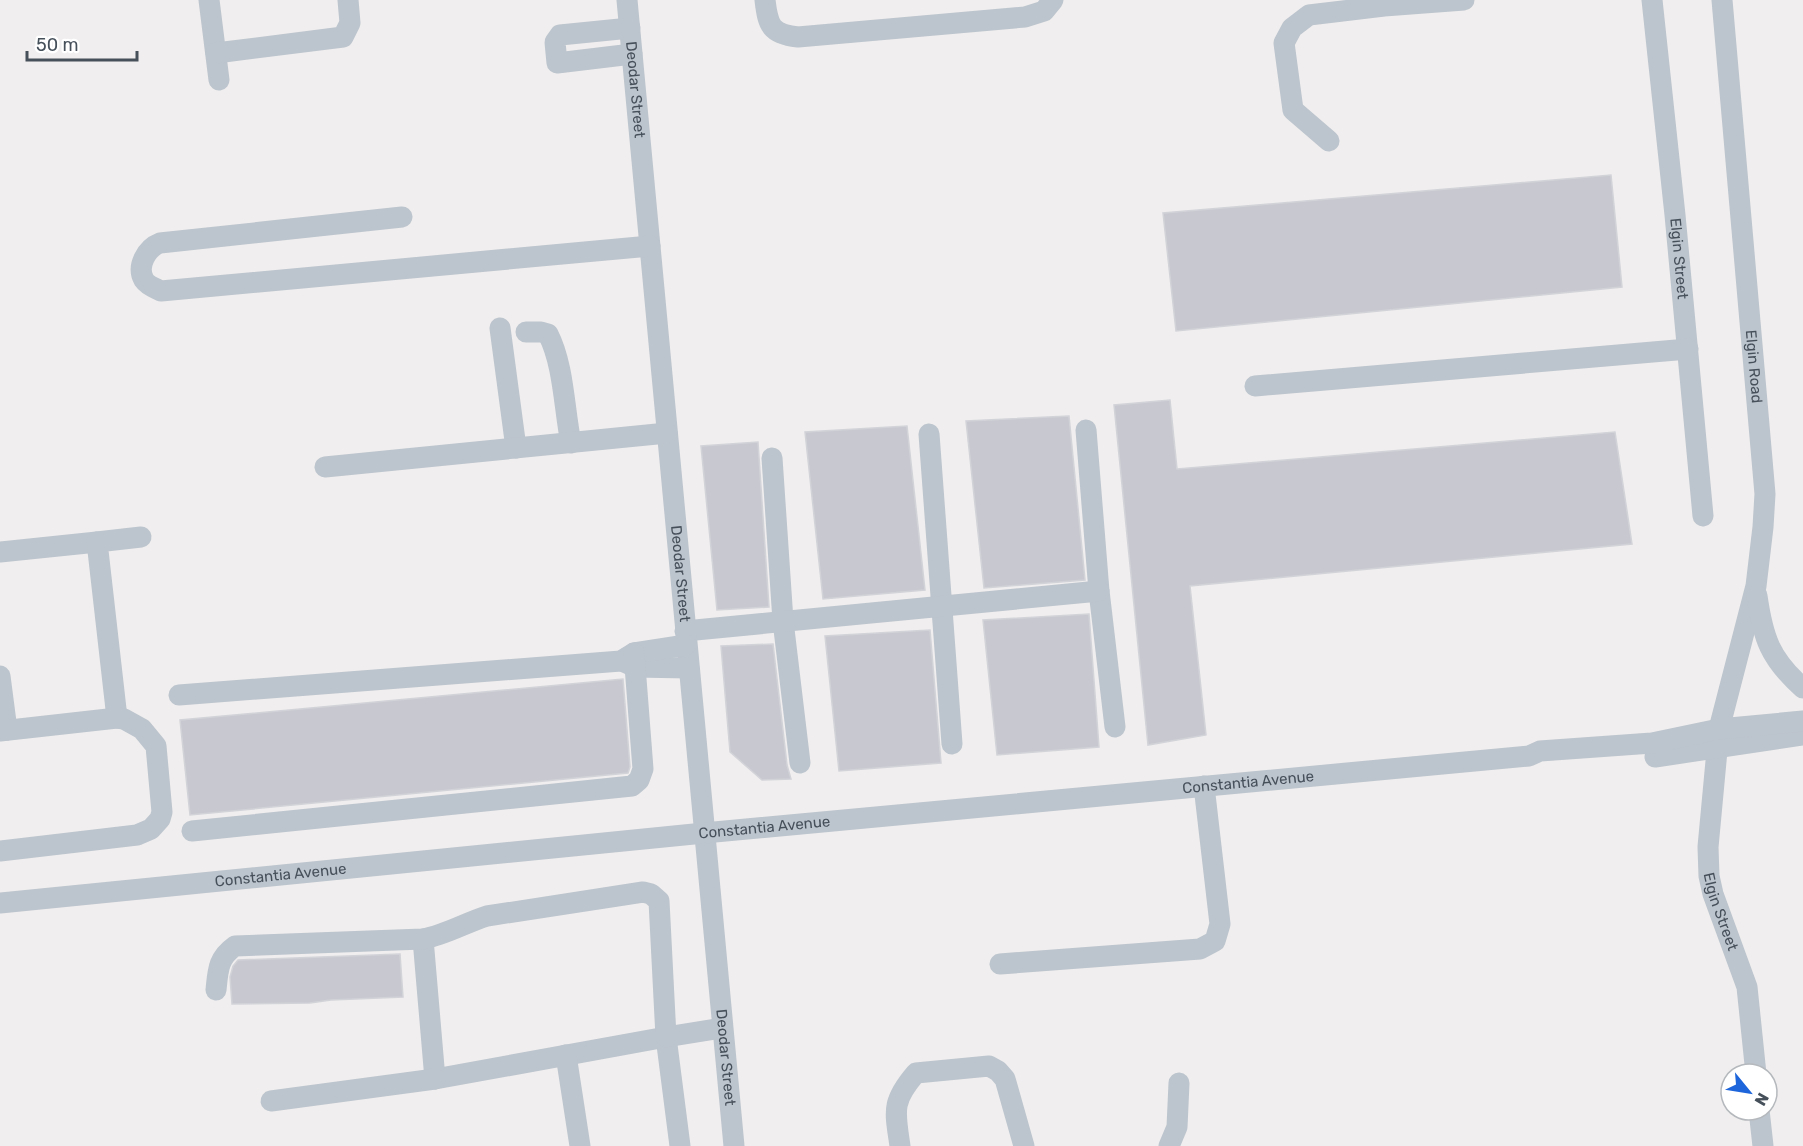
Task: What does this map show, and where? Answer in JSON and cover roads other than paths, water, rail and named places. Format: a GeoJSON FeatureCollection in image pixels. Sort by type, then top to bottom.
{"type":"FeatureCollection","features":[{"type":"Feature","properties":{"kind":"street"},"geometry":{"type":"LineString","coordinates":[[209,0],[219,80]]}},
{"type":"Feature","properties":{"kind":"street"},"geometry":{"type":"LineString","coordinates":[[216,53],[343,37],[350,23],[348,0]]}},
{"type":"Feature","properties":{"kind":"street","name":"Deodar Street"},"geometry":{"type":"LineString","coordinates":[[627,0],[734,1146]]}},
{"type":"Feature","properties":{"kind":"street"},"geometry":{"type":"LineString","coordinates":[[765,0],[768,20],[772,28],[779,34],[798,37],[1025,17],[1044,11],[1053,0]]}},
{"type":"Feature","properties":{"kind":"street"},"geometry":{"type":"LineString","coordinates":[[1329,141],[1293,110],[1284,43],[1292,28],[1309,15],[1464,0]]}},
{"type":"Feature","properties":{"kind":"street","name":"Elgin Street"},"geometry":{"type":"LineString","coordinates":[[1652,0],[1703,516]]}},
{"type":"Feature","properties":{"kind":"street","name":"Elgin Road"},"geometry":{"type":"LineString","coordinates":[[1719,738],[1756,586],[1765,494],[1722,0]]}},
{"type":"Feature","properties":{"kind":"street"},"geometry":{"type":"LineString","coordinates":[[630,28],[560,35],[555,42],[557,63],[632,54]]}},
{"type":"Feature","properties":{"kind":"street"},"geometry":{"type":"LineString","coordinates":[[402,217],[160,243],[152,246],[144,257],[143,279],[161,291],[650,246]]}},
{"type":"Feature","properties":{"kind":"street"},"geometry":{"type":"LineString","coordinates":[[500,328],[516,448]]}},
{"type":"Feature","properties":{"kind":"street"},"geometry":{"type":"LineString","coordinates":[[526,332],[548,334],[553,344],[571,443]]}},
{"type":"Feature","properties":{"kind":"street"},"geometry":{"type":"LineString","coordinates":[[1255,386],[1688,349]]}},
{"type":"Feature","properties":{"kind":"street"},"geometry":{"type":"LineString","coordinates":[[1086,430],[1099,591],[1115,727]]}},
{"type":"Feature","properties":{"kind":"street"},"geometry":{"type":"LineString","coordinates":[[325,467],[667,433]]}},
{"type":"Feature","properties":{"kind":"street"},"geometry":{"type":"LineString","coordinates":[[929,434],[952,744]]}},
{"type":"Feature","properties":{"kind":"street"},"geometry":{"type":"LineString","coordinates":[[772,458],[783,621],[800,763]]}},
{"type":"Feature","properties":{"kind":"street"},"geometry":{"type":"LineString","coordinates":[[0,552],[141,537]]}},
{"type":"Feature","properties":{"kind":"street"},"geometry":{"type":"LineString","coordinates":[[97,542],[117,718]]}},
{"type":"Feature","properties":{"kind":"street"},"geometry":{"type":"LineString","coordinates":[[1756,586],[1761,625],[1770,650],[1780,666],[1803,688]]}},
{"type":"Feature","properties":{"kind":"street"},"geometry":{"type":"LineString","coordinates":[[630,660],[686,638],[783,621],[1099,591]]}},
{"type":"Feature","properties":{"kind":"street"},"geometry":{"type":"LineString","coordinates":[[192,831],[632,786],[639,780],[643,769],[630,660]]}},
{"type":"Feature","properties":{"kind":"street"},"geometry":{"type":"LineString","coordinates":[[178,696],[630,660],[689,668]]}},
{"type":"Feature","properties":{"kind":"street"},"geometry":{"type":"LineString","coordinates":[[0,676],[4,731],[117,718],[124,719],[142,729],[156,746],[162,812],[157,824],[144,833],[120,838],[0,851]]}},
{"type":"Feature","properties":{"kind":"street","name":"Constantia Avenue"},"geometry":{"type":"LineString","coordinates":[[0,903],[704,832],[1529,756],[1550,760],[1628,759],[1803,721]]}},
{"type":"Feature","properties":{"kind":"street","name":"Constantia Avenue"},"geometry":{"type":"LineString","coordinates":[[1719,738],[1803,735]]}},
{"type":"Feature","properties":{"kind":"street","name":"Elgin Street"},"geometry":{"type":"LineString","coordinates":[[1719,738],[1708,838],[1709,876],[1713,894],[1747,987],[1755,1062]]}},
{"type":"Feature","properties":{"kind":"street"},"geometry":{"type":"LineString","coordinates":[[1000,964],[1200,949],[1215,941],[1220,924],[1203,786]]}},
{"type":"Feature","properties":{"kind":"street"},"geometry":{"type":"LineString","coordinates":[[216,990],[224,953],[235,946],[423,939],[436,937],[467,922],[487,916],[643,892],[651,894],[659,901],[666,1036],[680,1146]]}},
{"type":"Feature","properties":{"kind":"street"},"geometry":{"type":"LineString","coordinates":[[423,939],[435,1079]]}},
{"type":"Feature","properties":{"kind":"street"},"geometry":{"type":"LineString","coordinates":[[271,1101],[435,1079],[666,1036],[722,1028]]}},
{"type":"Feature","properties":{"kind":"street"},"geometry":{"type":"LineString","coordinates":[[566,1055],[580,1146]]}},
{"type":"Feature","properties":{"kind":"street"},"geometry":{"type":"LineString","coordinates":[[900,1146],[894,1109],[903,1088],[916,1073],[989,1066],[1005,1079],[1024,1146]]}},
{"type":"Feature","properties":{"kind":"street"},"geometry":{"type":"LineString","coordinates":[[1169,1146],[1176,1127],[1179,1083]]}},
{"type":"Feature","properties":{"kind":"street"},"geometry":{"type":"LineString","coordinates":[[1761,1122],[1763,1146]]}}]}
